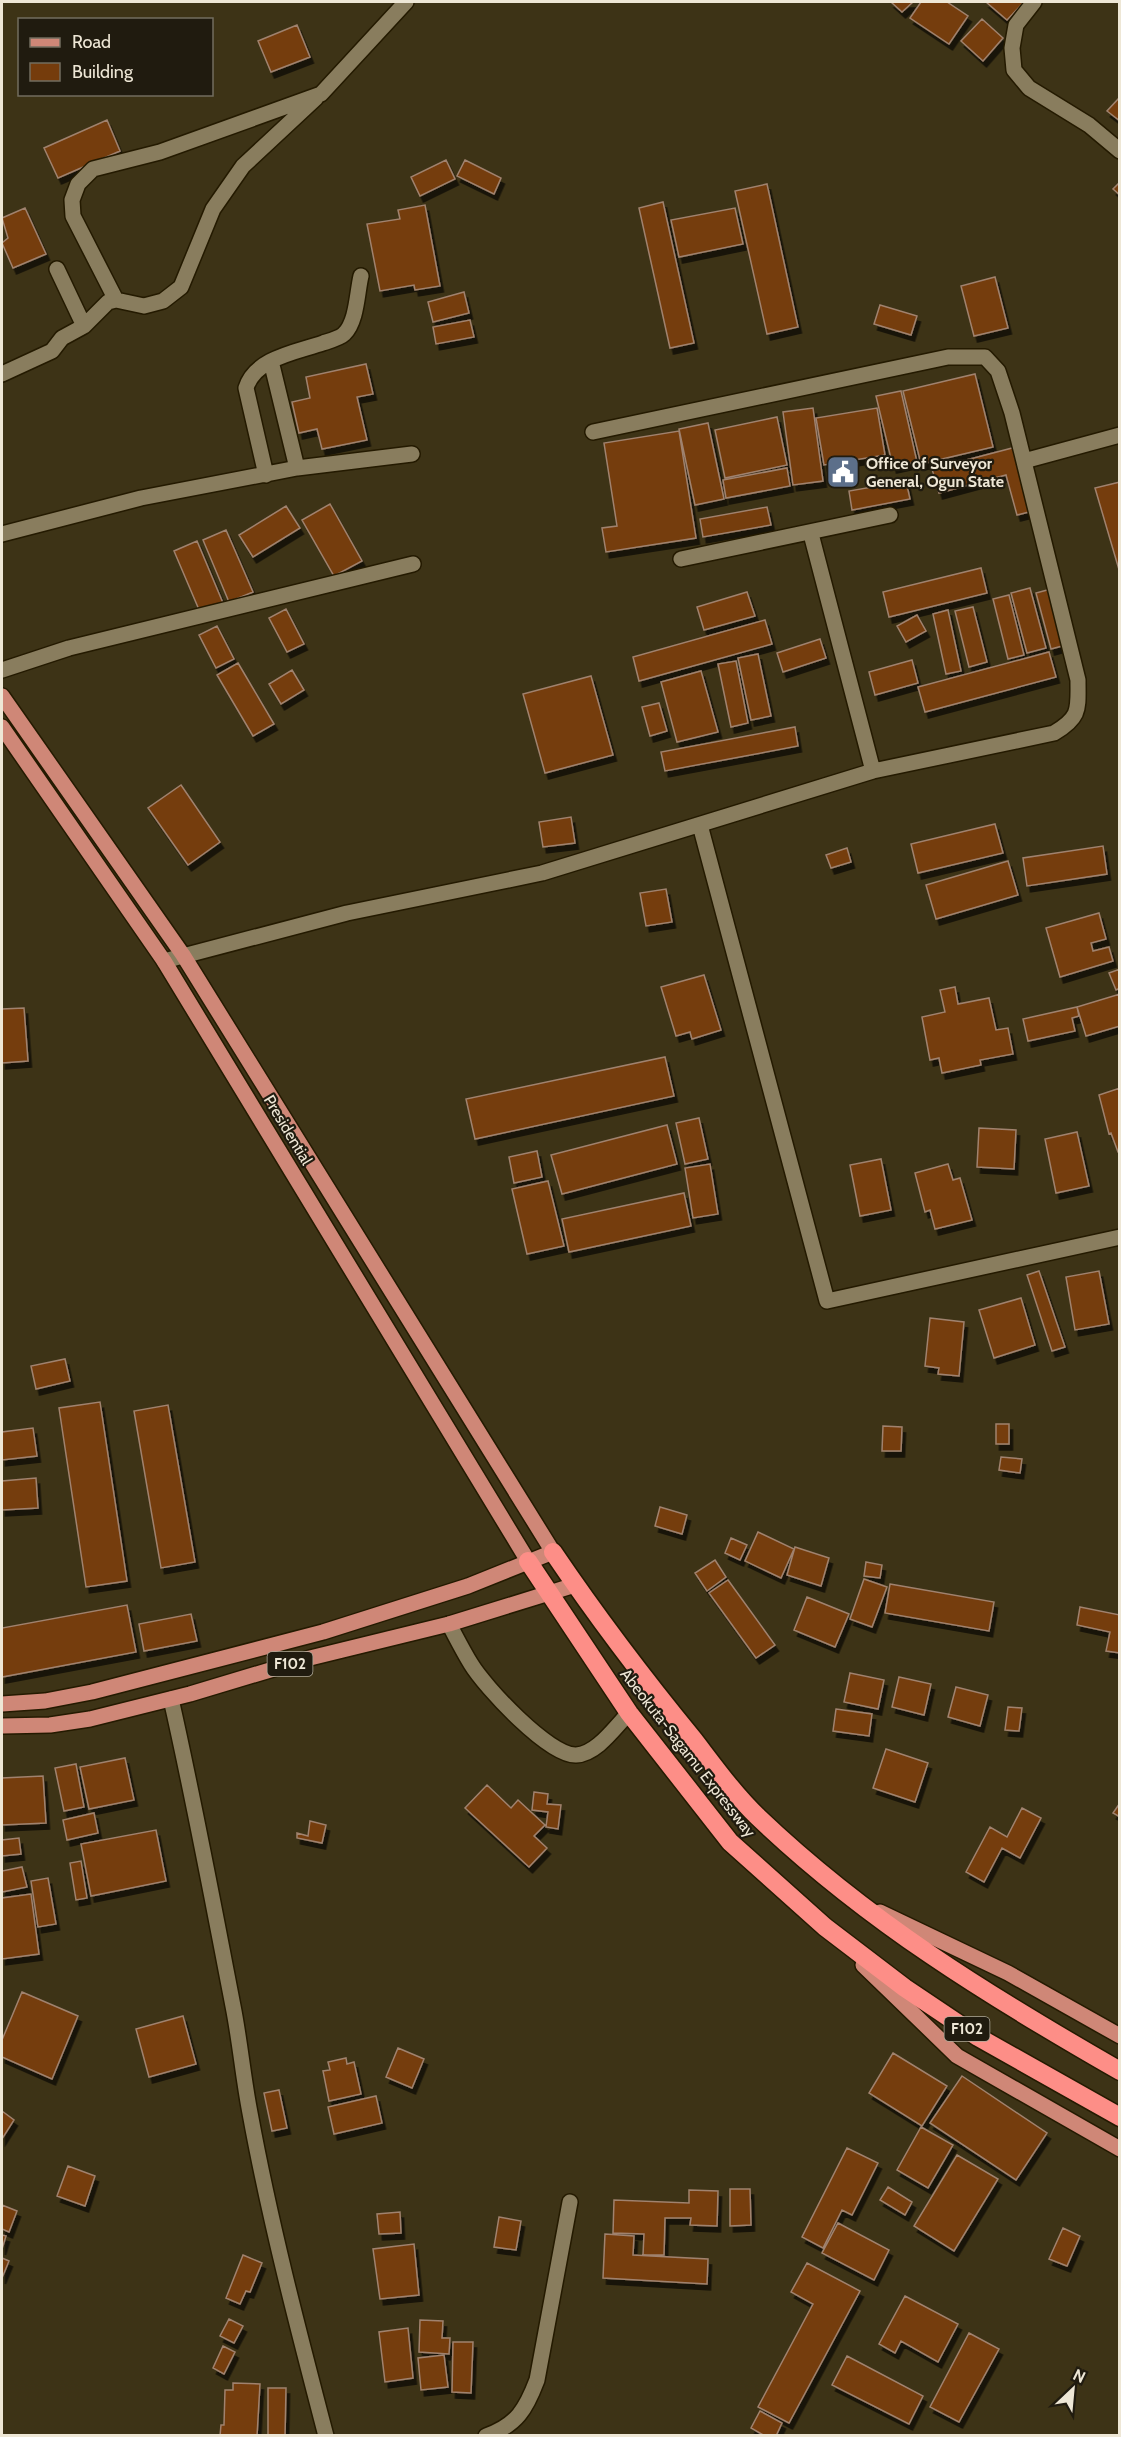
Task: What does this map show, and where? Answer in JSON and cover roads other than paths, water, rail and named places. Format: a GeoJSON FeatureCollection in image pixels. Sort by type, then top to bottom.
{"type":"FeatureCollection","features":[{"type":"Feature","properties":{"kind":"highway","name":"Abeokuta-Sagamu Expressway"},"geometry":{"type":"LineString","coordinates":[[553,1552],[632,1663],[756,1815],[848,1897],[969,1982],[1119,2072]]}},
{"type":"Feature","properties":{"kind":"highway","name":"Abeokuta-Sagamu Expressway"},"geometry":{"type":"LineString","coordinates":[[528,1561],[628,1713],[730,1842],[825,1927],[905,1988],[978,2037],[1119,2117]]}},
{"type":"Feature","properties":{"kind":"main road"},"geometry":{"type":"LineString","coordinates":[[2,696],[183,955],[553,1552]]}},
{"type":"Feature","properties":{"kind":"main road","name":"Presidential"},"geometry":{"type":"LineString","coordinates":[[2,728],[164,961],[528,1561]]}},
{"type":"Feature","properties":{"kind":"main road","name":"F102"},"geometry":{"type":"LineString","coordinates":[[2,1704],[92,1692],[323,1632],[468,1586],[553,1552]]}},
{"type":"Feature","properties":{"kind":"main road","name":"F102"},"geometry":{"type":"LineString","coordinates":[[2,1726],[50,1725],[80,1721],[171,1699],[310,1658],[449,1624],[575,1585]]}},
{"type":"Feature","properties":{"kind":"main road"},"geometry":{"type":"LineString","coordinates":[[848,1897],[1008,1973],[1119,2036]]}},
{"type":"Feature","properties":{"kind":"main road"},"geometry":{"type":"LineString","coordinates":[[825,1927],[957,2056],[1119,2149]]}},
{"type":"Feature","properties":{"kind":"street"},"geometry":{"type":"LineString","coordinates":[[2,374],[47,355],[62,338],[84,326],[108,302],[116,300],[144,306],[163,301],[181,288],[213,209],[243,166],[321,94],[406,2]]}},
{"type":"Feature","properties":{"kind":"street"},"geometry":{"type":"LineString","coordinates":[[1034,2],[1016,25],[1012,48],[1014,70],[1029,88],[1089,124],[1119,152]]}},
{"type":"Feature","properties":{"kind":"street"},"geometry":{"type":"LineString","coordinates":[[116,300],[73,216],[72,200],[78,184],[93,169],[160,152],[321,94]]}},
{"type":"Feature","properties":{"kind":"street"},"geometry":{"type":"LineString","coordinates":[[57,269],[84,326]]}},
{"type":"Feature","properties":{"kind":"street"},"geometry":{"type":"LineString","coordinates":[[266,475],[246,388],[255,370],[271,361],[344,334],[351,322],[360,276]]}},
{"type":"Feature","properties":{"kind":"street"},"geometry":{"type":"LineString","coordinates":[[164,961],[347,914],[542,873],[873,771],[1054,733],[1072,722],[1078,709],[1078,680],[1012,412],[998,370],[985,357],[948,357],[593,432]]}},
{"type":"Feature","properties":{"kind":"street"},"geometry":{"type":"LineString","coordinates":[[271,361],[297,468]]}},
{"type":"Feature","properties":{"kind":"street"},"geometry":{"type":"LineString","coordinates":[[1024,461],[1119,435]]}},
{"type":"Feature","properties":{"kind":"street"},"geometry":{"type":"LineString","coordinates":[[2,534],[141,498],[297,468],[412,453]]}},
{"type":"Feature","properties":{"kind":"street"},"geometry":{"type":"LineString","coordinates":[[681,560],[811,534],[890,515]]}},
{"type":"Feature","properties":{"kind":"street"},"geometry":{"type":"LineString","coordinates":[[811,534],[873,771]]}},
{"type":"Feature","properties":{"kind":"street"},"geometry":{"type":"LineString","coordinates":[[2,670],[69,648],[413,564]]}},
{"type":"Feature","properties":{"kind":"street"},"geometry":{"type":"LineString","coordinates":[[700,825],[826,1301],[1119,1237]]}},
{"type":"Feature","properties":{"kind":"street"},"geometry":{"type":"LineString","coordinates":[[449,1624],[472,1666],[534,1734],[561,1753],[578,1755],[595,1748],[628,1713]]}},
{"type":"Feature","properties":{"kind":"street"},"geometry":{"type":"LineString","coordinates":[[171,1699],[193,1796],[200,1843],[233,2007],[250,2113],[283,2268],[326,2436]]}},
{"type":"Feature","properties":{"kind":"street"},"geometry":{"type":"LineString","coordinates":[[486,2436],[506,2429],[530,2400],[537,2380],[570,2202]]}},
{"type":"Feature","properties":{"kind":"place","name":"Office of Surveyor General, Ogun State"},"geometry":{"type":"Point","coordinates":[843,472]}}]}
